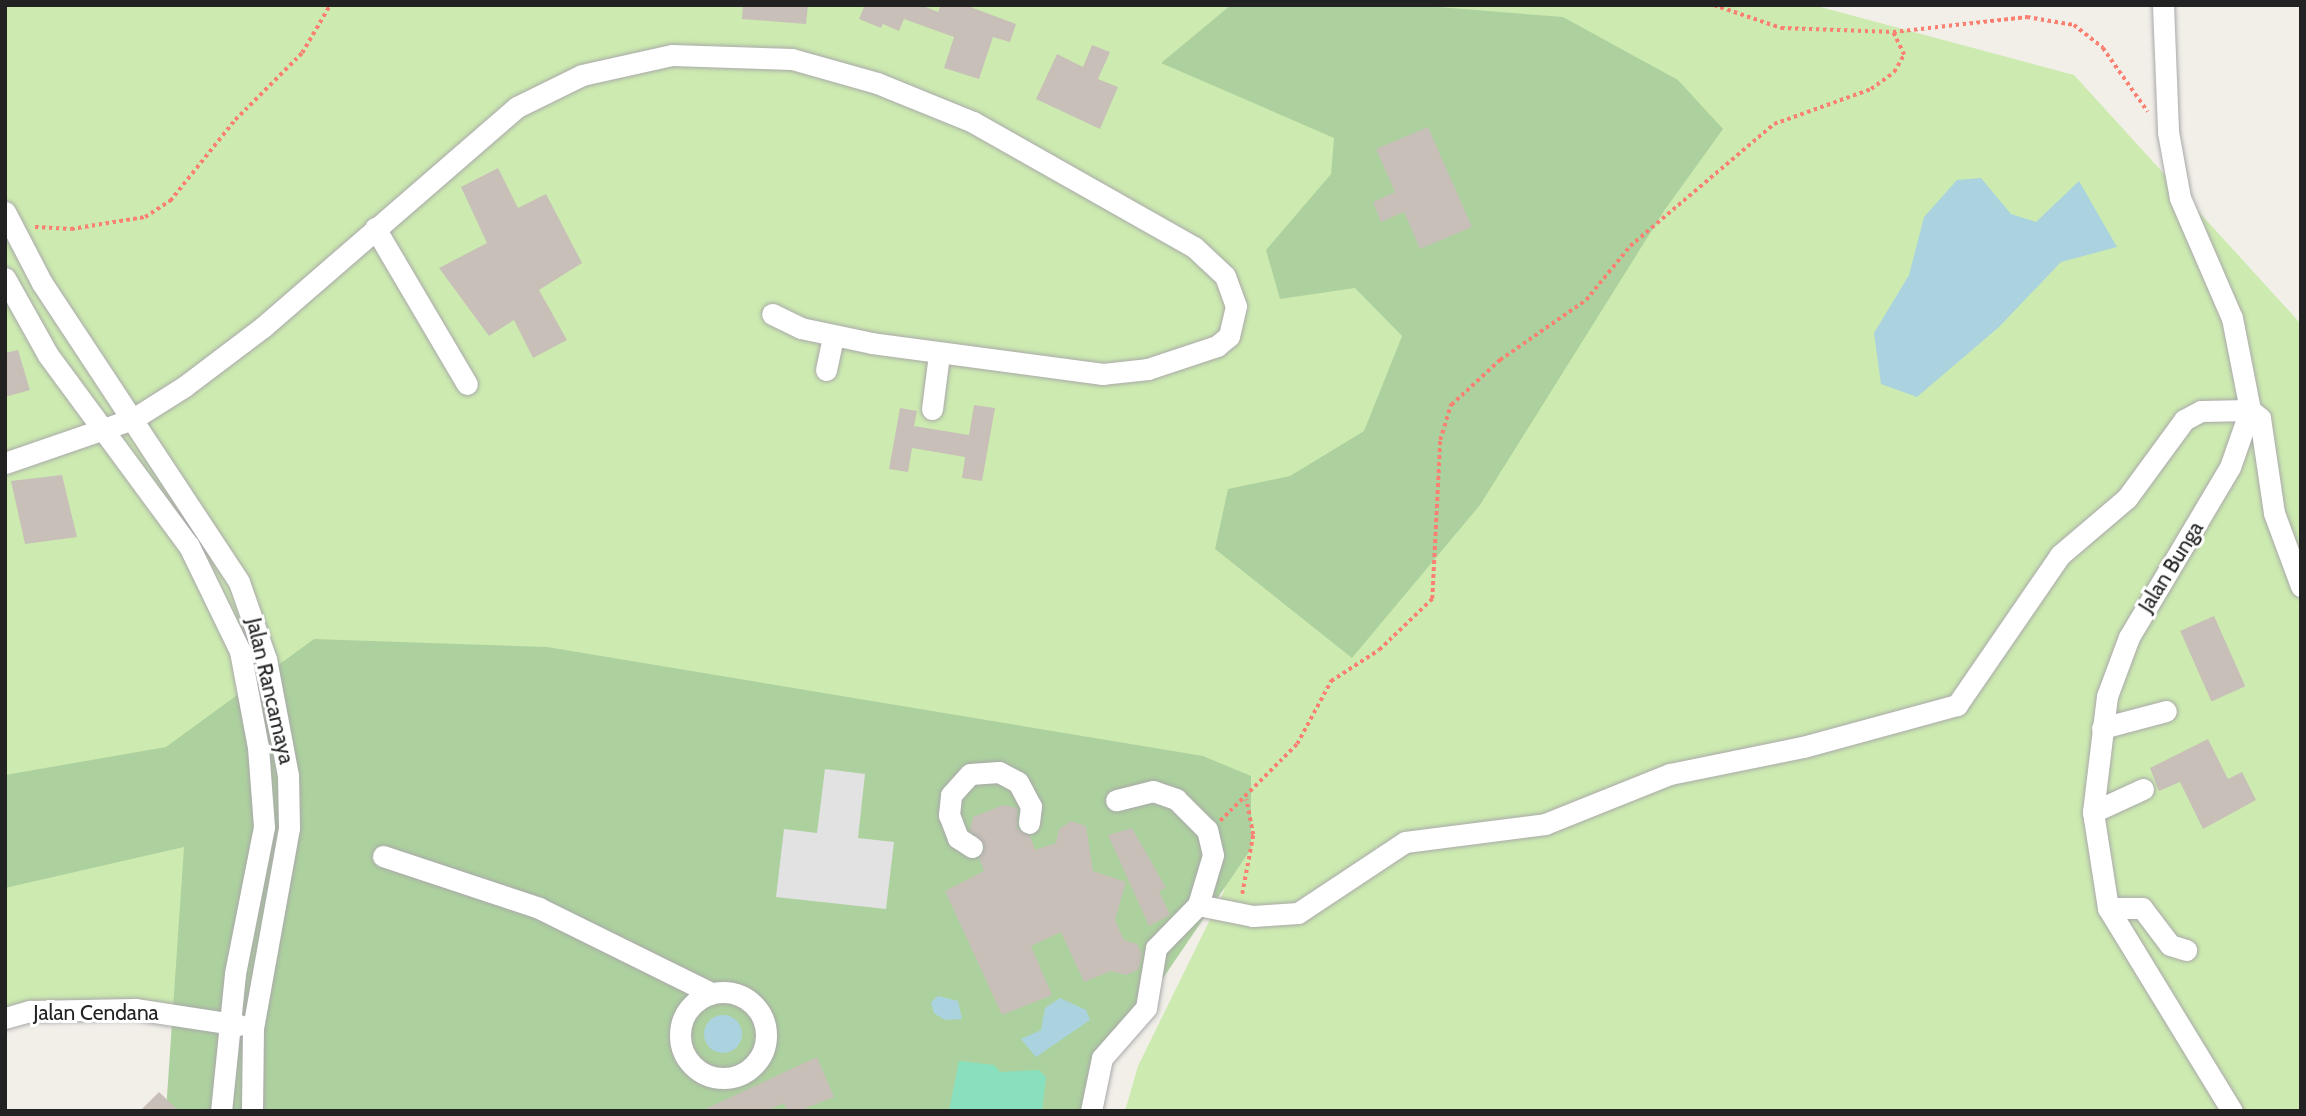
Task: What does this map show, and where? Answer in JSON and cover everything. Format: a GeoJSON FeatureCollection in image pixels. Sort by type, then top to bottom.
{"type":"FeatureCollection","features":[{"type":"Feature","properties":{"kind":"street"},"geometry":{"type":"LineString","coordinates":[[2163,5],[2168,132],[2180,198],[2232,318],[2250,410]]}},
{"type":"Feature","properties":{"kind":"street"},"geometry":{"type":"LineString","coordinates":[[5,463],[133,419],[223,358],[487,129],[551,87],[614,65],[672,55],[769,55],[877,83],[972,122],[1194,247],[1233,290],[1236,306],[1228,336],[1200,354],[1148,369],[1081,374],[833,336],[772,314]]}},
{"type":"Feature","properties":{"kind":"street","name":"Jalan Rancamaya"},"geometry":{"type":"LineString","coordinates":[[9,219],[42,283],[239,582],[251,608],[280,719],[288,775],[287,864],[253,1028],[253,1111]]}},
{"type":"Feature","properties":{"kind":"street"},"geometry":{"type":"LineString","coordinates":[[375,228],[467,384]]}},
{"type":"Feature","properties":{"kind":"street","name":"Jalan Rancamaya"},"geometry":{"type":"LineString","coordinates":[[5,278],[48,355],[189,546],[213,589],[240,652],[252,704],[264,827],[228,1022],[221,1111]]}},
{"type":"Feature","properties":{"kind":"street"},"geometry":{"type":"LineString","coordinates":[[826,370],[833,336]]}},
{"type":"Feature","properties":{"kind":"street"},"geometry":{"type":"LineString","coordinates":[[932,409],[939,354]]}},
{"type":"Feature","properties":{"kind":"street"},"geometry":{"type":"LineString","coordinates":[[1198,905],[1239,913],[1298,913],[1405,842],[1545,824],[1670,774],[1803,747],[1957,705],[2060,555],[2127,498],[2184,419],[2201,411],[2250,410],[2260,418],[2274,513],[2301,586]]}},
{"type":"Feature","properties":{"kind":"street","name":"Jalan Bunga"},"geometry":{"type":"LineString","coordinates":[[2232,1111],[2108,908],[2094,812],[2102,728],[2129,637],[2230,467],[2250,410]]}},
{"type":"Feature","properties":{"kind":"street"},"geometry":{"type":"LineString","coordinates":[[2102,728],[2166,712]]}},
{"type":"Feature","properties":{"kind":"street"},"geometry":{"type":"LineString","coordinates":[[972,847],[958,838],[949,815],[951,795],[970,774],[999,772],[1018,782],[1031,806],[1029,822]]}},
{"type":"Feature","properties":{"kind":"street"},"geometry":{"type":"LineString","coordinates":[[2094,812],[2143,789]]}},
{"type":"Feature","properties":{"kind":"street"},"geometry":{"type":"LineString","coordinates":[[1091,1111],[1102,1058],[1136,1023],[1152,994],[1156,948],[1198,905],[1213,855],[1207,830],[1175,799],[1153,791],[1116,800]]}},
{"type":"Feature","properties":{"kind":"street"},"geometry":{"type":"LineString","coordinates":[[383,856],[539,908],[711,993],[738,994],[765,1024],[757,1062],[733,1076],[698,1069],[680,1038],[688,1010],[711,993]]}},
{"type":"Feature","properties":{"kind":"street"},"geometry":{"type":"LineString","coordinates":[[2108,908],[2142,908],[2169,945],[2186,950]]}},
{"type":"Feature","properties":{"kind":"street","name":"Jalan Cendana"},"geometry":{"type":"LineString","coordinates":[[5,1018],[30,1011],[135,1009],[253,1028]]}},
{"type":"Feature","properties":{"kind":"path"},"geometry":{"type":"LineString","coordinates":[[9,219],[83,228],[145,217],[170,201],[235,120],[302,53],[330,5]]}},
{"type":"Feature","properties":{"kind":"path"},"geometry":{"type":"LineString","coordinates":[[1714,5],[1781,28],[1892,32],[2027,16],[2074,25],[2103,48],[2168,132]]}},
{"type":"Feature","properties":{"kind":"path"},"geometry":{"type":"LineString","coordinates":[[1207,830],[1246,800],[1297,744],[1331,681],[1379,650],[1432,599],[1440,440],[1451,405],[1500,360],[1586,300],[1630,246],[1774,124],[1871,89],[1894,72],[1904,55],[1892,32]]}},
{"type":"Feature","properties":{"kind":"path"},"geometry":{"type":"LineString","coordinates":[[1239,913],[1253,835],[1246,800]]}},
{"type":"Feature","properties":{"kind":"green space"},"geometry":{"type":"Polygon","coordinates":[[[5,5],[1813,5],[2074,75],[2301,324],[2301,1111],[1125,1111],[1138,1066],[1224,891],[1232,847],[243,1011],[5,1007],[5,5]]]}},
{"type":"Feature","properties":{"kind":"green space"},"geometry":{"type":"Polygon","coordinates":[[[1231,5],[1413,5],[1563,17],[1678,80],[1723,129],[1664,211],[1480,505],[1352,658],[1215,549],[1228,489],[1290,476],[1364,431],[1402,336],[1355,288],[1280,299],[1266,250],[1331,174],[1334,138],[1161,63],[1231,5]]]}},
{"type":"Feature","properties":{"kind":"green space"},"geometry":{"type":"Polygon","coordinates":[[[314,639],[547,647],[1203,756],[1251,776],[1251,849],[1086,1091],[1082,1111],[166,1111],[184,847],[5,888],[5,775],[166,747],[314,639]]]}},
{"type":"Feature","properties":{"kind":"green space"},"geometry":{"type":"Polygon","coordinates":[[[959,1061],[994,1065],[1000,1072],[1039,1070],[1046,1077],[1042,1111],[949,1111],[959,1061]]]}},
{"type":"Feature","properties":{"kind":"shaded area"},"geometry":{"type":"Polygon","coordinates":[[[825,769],[865,774],[858,838],[894,842],[886,909],[776,897],[784,829],[817,833],[825,769]]]}},
{"type":"Feature","properties":{"kind":"water"},"geometry":{"type":"Polygon","coordinates":[[[1981,178],[2011,214],[2036,222],[2079,181],[2117,247],[2061,262],[1999,327],[1917,397],[1881,384],[1874,333],[1909,275],[1924,217],[1957,180],[1981,178]]]}},
{"type":"Feature","properties":{"kind":"water"},"geometry":{"type":"Polygon","coordinates":[[[938,996],[958,1001],[962,1019],[945,1020],[934,1013],[931,1002],[938,996]]]}},
{"type":"Feature","properties":{"kind":"water"},"geometry":{"type":"Polygon","coordinates":[[[1060,998],[1086,1010],[1090,1020],[1036,1057],[1021,1039],[1041,1030],[1045,1008],[1060,998]]]}},
{"type":"Feature","properties":{"kind":"water"},"geometry":{"type":"Polygon","coordinates":[[[723,1015],[736,1021],[742,1034],[736,1047],[723,1053],[710,1047],[704,1034],[710,1021],[723,1015]]]}},
{"type":"Feature","properties":{"kind":"building"},"geometry":{"type":"Polygon","coordinates":[[[743,5],[808,5],[806,24],[742,19],[743,5]]]}},
{"type":"Feature","properties":{"kind":"building"},"geometry":{"type":"Polygon","coordinates":[[[865,5],[921,5],[938,12],[941,5],[965,5],[1016,24],[1010,42],[993,37],[979,79],[944,68],[954,37],[904,19],[899,31],[883,24],[881,28],[859,19],[865,5]]]}},
{"type":"Feature","properties":{"kind":"building"},"geometry":{"type":"Polygon","coordinates":[[[1092,45],[1110,52],[1098,79],[1118,87],[1100,129],[1036,99],[1057,54],[1083,67],[1092,45]]]}},
{"type":"Feature","properties":{"kind":"building"},"geometry":{"type":"Polygon","coordinates":[[[1428,127],[1472,227],[1420,249],[1404,212],[1381,222],[1373,202],[1395,192],[1376,149],[1428,127]]]}},
{"type":"Feature","properties":{"kind":"building"},"geometry":{"type":"Polygon","coordinates":[[[498,168],[518,208],[546,194],[582,263],[539,290],[567,340],[533,358],[514,320],[489,336],[439,268],[487,243],[461,187],[498,168]]]}},
{"type":"Feature","properties":{"kind":"building"},"geometry":{"type":"Polygon","coordinates":[[[18,350],[30,390],[5,397],[5,353],[18,350]]]}},
{"type":"Feature","properties":{"kind":"building"},"geometry":{"type":"Polygon","coordinates":[[[974,405],[995,408],[982,481],[962,478],[965,457],[912,448],[908,472],[889,469],[900,408],[917,411],[914,426],[969,435],[974,405]]]}},
{"type":"Feature","properties":{"kind":"building"},"geometry":{"type":"Polygon","coordinates":[[[62,475],[77,537],[25,544],[11,481],[62,475]]]}},
{"type":"Feature","properties":{"kind":"building"},"geometry":{"type":"Polygon","coordinates":[[[2214,616],[2245,686],[2212,701],[2180,631],[2214,616]]]}},
{"type":"Feature","properties":{"kind":"building"},"geometry":{"type":"Polygon","coordinates":[[[2208,739],[2228,779],[2242,772],[2256,800],[2203,829],[2180,782],[2159,791],[2150,768],[2208,739]]]}},
{"type":"Feature","properties":{"kind":"building"},"geometry":{"type":"Polygon","coordinates":[[[1003,805],[1017,808],[1017,829],[1030,836],[1035,850],[1056,843],[1059,829],[1071,821],[1086,826],[1093,871],[1126,882],[1115,920],[1124,940],[1137,944],[1142,954],[1138,970],[1126,975],[1111,971],[1084,982],[1061,932],[1031,946],[1052,995],[1002,1015],[945,891],[984,871],[979,858],[985,847],[970,830],[973,817],[1003,805]]]}},
{"type":"Feature","properties":{"kind":"building"},"geometry":{"type":"Polygon","coordinates":[[[1132,828],[1166,888],[1159,891],[1170,915],[1149,926],[1108,835],[1132,828]]]}},
{"type":"Feature","properties":{"kind":"building"},"geometry":{"type":"Polygon","coordinates":[[[817,1057],[834,1097],[799,1111],[787,1111],[784,1103],[767,1111],[701,1111],[817,1057]]]}},
{"type":"Feature","properties":{"kind":"building"},"geometry":{"type":"Polygon","coordinates":[[[159,1092],[179,1111],[140,1111],[159,1092]]]}}]}
